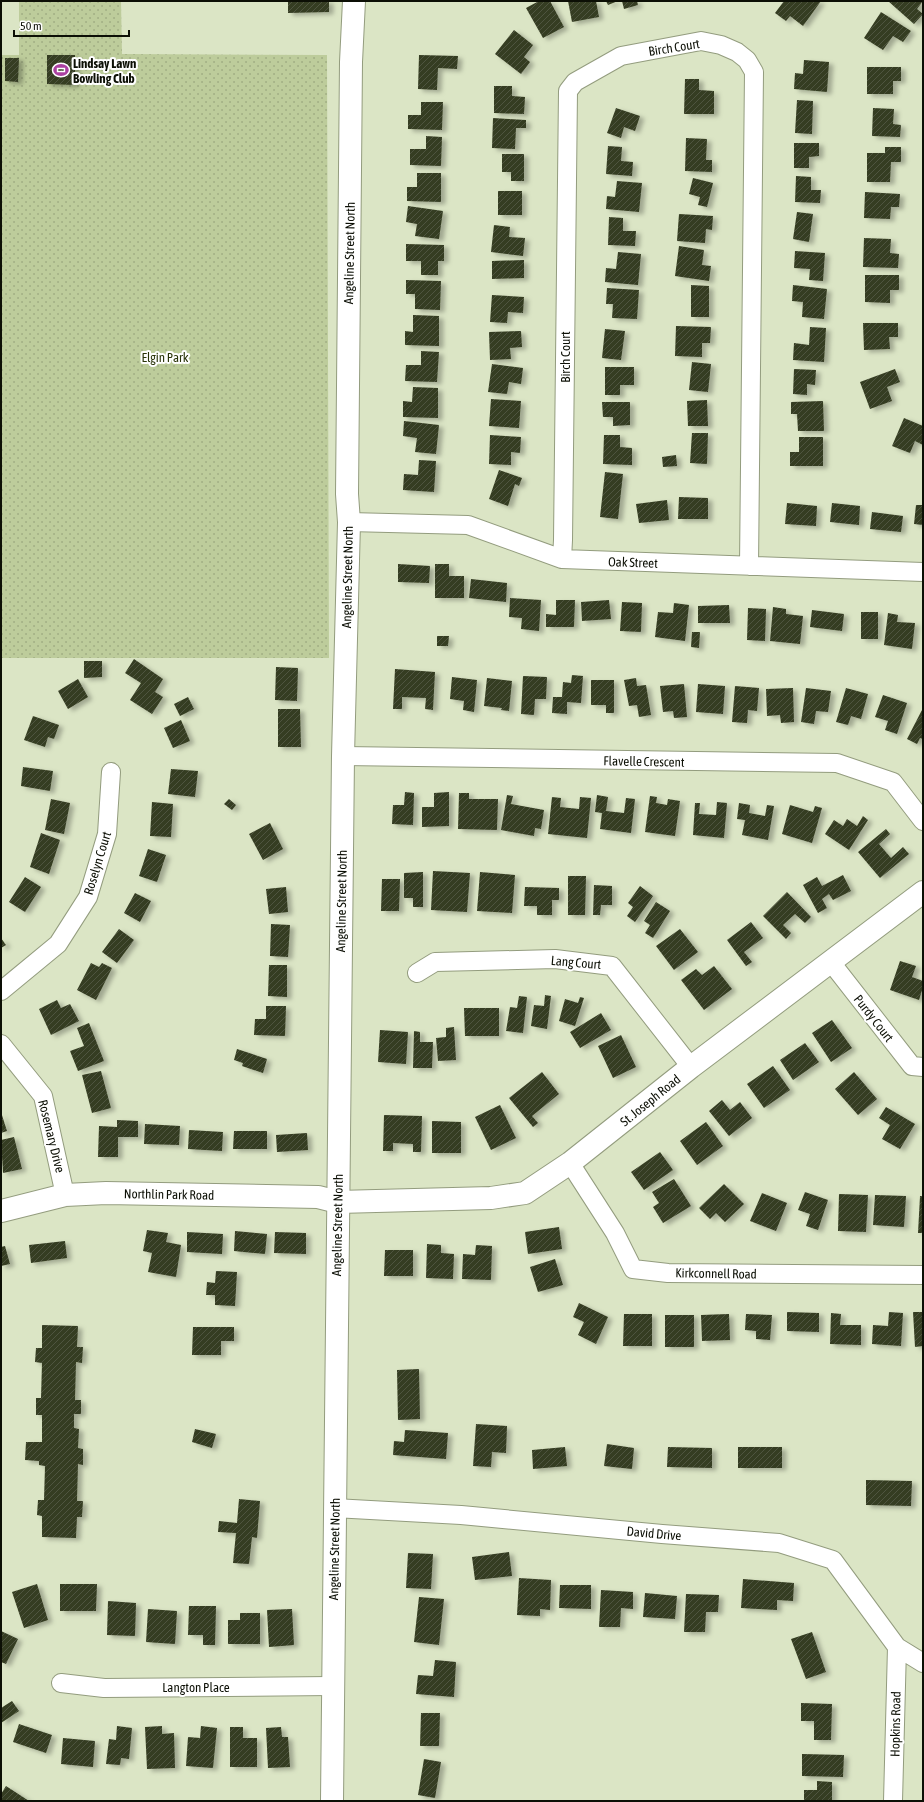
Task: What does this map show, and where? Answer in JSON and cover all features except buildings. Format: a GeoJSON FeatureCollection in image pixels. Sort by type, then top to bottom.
{"type":"FeatureCollection","features":[{"type":"Feature","properties":{"kind":"main road","name":"Angeline Street North"},"geometry":{"type":"LineString","coordinates":[[332,1801],[332,1686],[343,756],[348,522],[351,62],[354,1]]}},
{"type":"Feature","properties":{"kind":"main road","name":"St. Joseph Road"},"geometry":{"type":"LineString","coordinates":[[338,1202],[492,1198],[525,1192],[570,1164],[691,1067],[923,892]]}},
{"type":"Feature","properties":{"kind":"main road","name":"Northlin Park Road"},"geometry":{"type":"LineString","coordinates":[[1,1211],[65,1195],[106,1193],[318,1197],[338,1202]]}},
{"type":"Feature","properties":{"kind":"street","name":"Birch Court"},"geometry":{"type":"LineString","coordinates":[[562,559],[564,540],[568,91],[575,82],[621,56],[701,42],[721,45],[737,52],[748,60],[754,72],[749,566]]}},
{"type":"Feature","properties":{"kind":"street","name":"Oak Street"},"geometry":{"type":"LineString","coordinates":[[348,522],[468,525],[562,559],[923,572]]}},
{"type":"Feature","properties":{"kind":"street","name":"Flavelle Crescent"},"geometry":{"type":"LineString","coordinates":[[343,756],[837,764],[892,782],[923,820]]}},
{"type":"Feature","properties":{"kind":"street","name":"Roselyn Court"},"geometry":{"type":"LineString","coordinates":[[1,991],[58,944],[88,897],[107,834],[111,772]]}},
{"type":"Feature","properties":{"kind":"street","name":"Lang Court"},"geometry":{"type":"LineString","coordinates":[[416,973],[435,962],[555,959],[612,966],[691,1067]]}},
{"type":"Feature","properties":{"kind":"street","name":"Purdy Court"},"geometry":{"type":"LineString","coordinates":[[830,961],[912,1066],[923,1067]]}},
{"type":"Feature","properties":{"kind":"street","name":"Rosemary Drive"},"geometry":{"type":"LineString","coordinates":[[1,1044],[43,1096],[65,1195]]}},
{"type":"Feature","properties":{"kind":"street","name":"Kirkconnell Road"},"geometry":{"type":"LineString","coordinates":[[570,1164],[615,1233],[633,1269],[668,1273],[923,1275]]}},
{"type":"Feature","properties":{"kind":"street","name":"David Drive"},"geometry":{"type":"LineString","coordinates":[[334,1508],[461,1515],[662,1534],[779,1543],[833,1560],[897,1647],[923,1663]]}},
{"type":"Feature","properties":{"kind":"street","name":"Hopkins Road"},"geometry":{"type":"LineString","coordinates":[[893,1801],[897,1647]]}},
{"type":"Feature","properties":{"kind":"street","name":"Langton Place"},"geometry":{"type":"LineString","coordinates":[[60,1683],[104,1688],[332,1686]]}},
{"type":"Feature","properties":{"kind":"green space","name":"Elgin Park"},"geometry":{"type":"Polygon","coordinates":[[[19,1],[121,1],[122,54],[327,55],[329,658],[1,658],[1,55],[19,55],[19,1]]]}},
{"type":"Feature","properties":{"kind":"place","name":"Lindsay Lawn Bowling Club"},"geometry":{"type":"Point","coordinates":[61,70]}}]}
